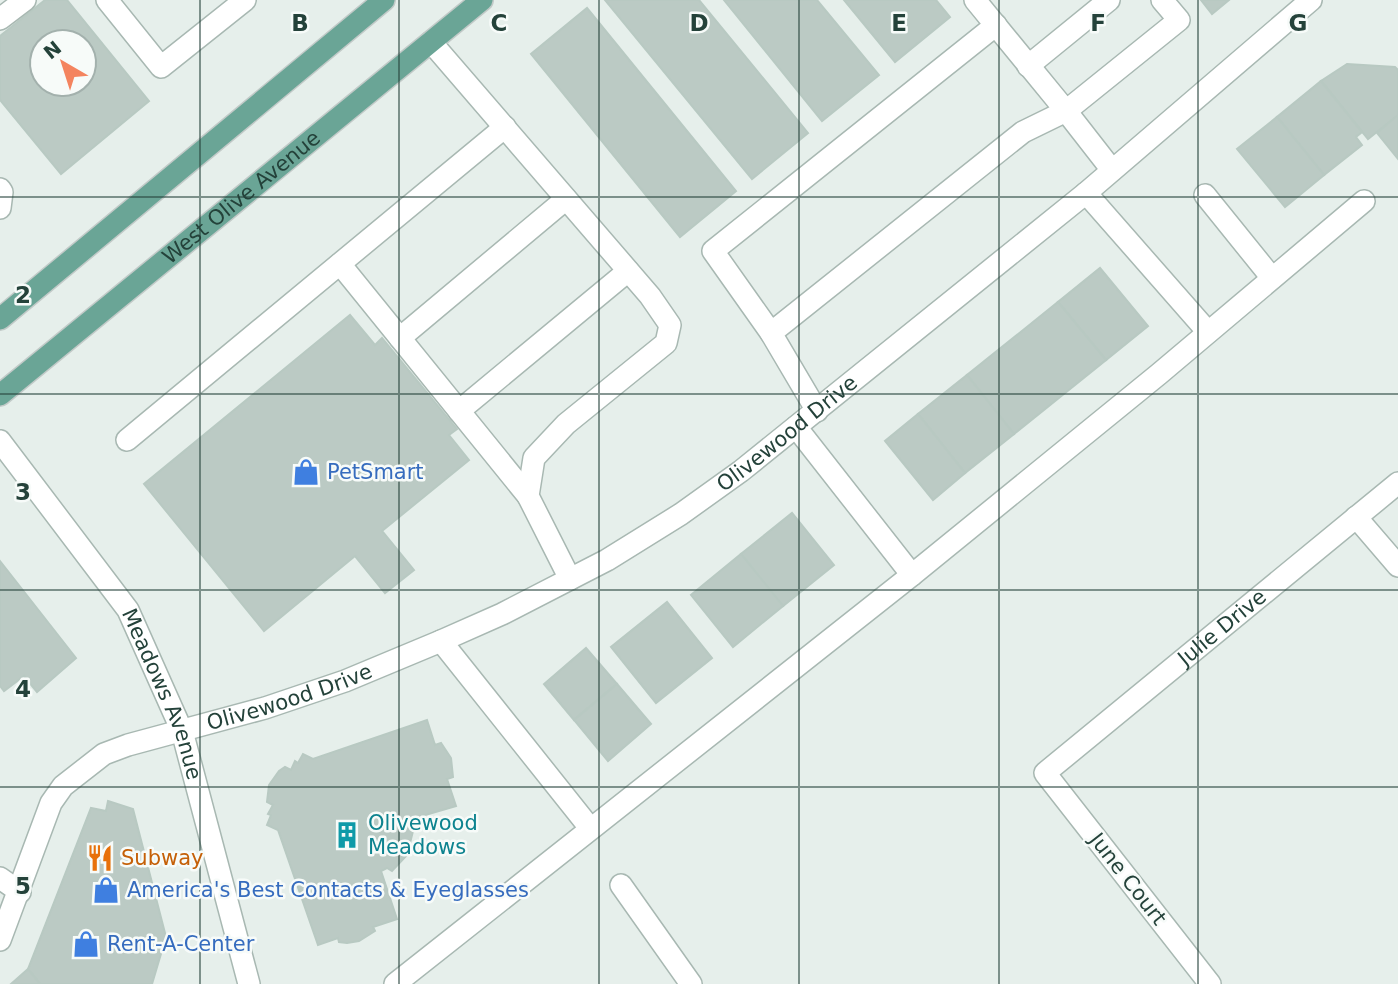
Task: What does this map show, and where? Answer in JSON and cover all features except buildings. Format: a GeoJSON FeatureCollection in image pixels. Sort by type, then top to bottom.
{"type":"FeatureCollection","features":[{"type":"Feature","properties":{"kind":"main road"},"geometry":{"type":"LineString","coordinates":[[0,319],[384,0]]}},
{"type":"Feature","properties":{"kind":"main road","name":"West Olive Avenue"},"geometry":{"type":"LineString","coordinates":[[0,395],[482,0]]}},
{"type":"Feature","properties":{"kind":"street"},"geometry":{"type":"LineString","coordinates":[[107,0],[161,67],[245,0]]}},
{"type":"Feature","properties":{"kind":"street"},"geometry":{"type":"LineString","coordinates":[[1028,66],[1109,0]]}},
{"type":"Feature","properties":{"kind":"street"},"geometry":{"type":"LineString","coordinates":[[771,333],[1023,132],[1066,111],[1179,20],[1162,0]]}},
{"type":"Feature","properties":{"kind":"street","name":"Olivewood Drive"},"geometry":{"type":"LineString","coordinates":[[0,940],[51,803],[63,786],[104,754],[265,708],[345,681],[502,614],[607,560],[681,514],[817,411],[1086,193],[1311,0]]}},
{"type":"Feature","properties":{"kind":"street"},"geometry":{"type":"LineString","coordinates":[[0,19],[22,1]]}},
{"type":"Feature","properties":{"kind":"street"},"geometry":{"type":"LineString","coordinates":[[817,411],[771,333],[713,251],[990,9],[1028,66],[1112,170]]}},
{"type":"Feature","properties":{"kind":"street"},"geometry":{"type":"LineString","coordinates":[[431,42],[628,271],[670,324],[666,343],[566,424],[534,458],[528,496]]}},
{"type":"Feature","properties":{"kind":"street"},"geometry":{"type":"LineString","coordinates":[[127,440],[505,127]]}},
{"type":"Feature","properties":{"kind":"street"},"geometry":{"type":"LineString","coordinates":[[0,189],[0,208]]}},
{"type":"Feature","properties":{"kind":"street"},"geometry":{"type":"LineString","coordinates":[[1086,193],[1208,332]]}},
{"type":"Feature","properties":{"kind":"street"},"geometry":{"type":"LineString","coordinates":[[1205,195],[1272,278]]}},
{"type":"Feature","properties":{"kind":"street"},"geometry":{"type":"LineString","coordinates":[[400,338],[566,199]]}},
{"type":"Feature","properties":{"kind":"street"},"geometry":{"type":"LineString","coordinates":[[395,984],[912,575],[1160,374],[1364,201]]}},
{"type":"Feature","properties":{"kind":"street"},"geometry":{"type":"LineString","coordinates":[[340,264],[528,496],[570,579]]}},
{"type":"Feature","properties":{"kind":"street"},"geometry":{"type":"LineString","coordinates":[[459,411],[628,271]]}},
{"type":"Feature","properties":{"kind":"street"},"geometry":{"type":"LineString","coordinates":[[796,427],[912,575]]}},
{"type":"Feature","properties":{"kind":"street","name":"Meadows Avenue"},"geometry":{"type":"LineString","coordinates":[[0,442],[128,610],[182,731],[250,984]]}},
{"type":"Feature","properties":{"kind":"street","name":"Julie Drive"},"geometry":{"type":"LineString","coordinates":[[1045,773],[1398,483]]}},
{"type":"Feature","properties":{"kind":"street"},"geometry":{"type":"LineString","coordinates":[[1356,517],[1398,566]]}},
{"type":"Feature","properties":{"kind":"street"},"geometry":{"type":"LineString","coordinates":[[441,641],[590,828]]}},
{"type":"Feature","properties":{"kind":"street","name":"June Court"},"geometry":{"type":"LineString","coordinates":[[1045,773],[1210,984]]}},
{"type":"Feature","properties":{"kind":"street"},"geometry":{"type":"LineString","coordinates":[[0,878],[20,892]]}},
{"type":"Feature","properties":{"kind":"street"},"geometry":{"type":"LineString","coordinates":[[621,885],[691,984]]}},
{"type":"Feature","properties":{"kind":"place","name":"PetSmart"},"geometry":{"type":"Point","coordinates":[306,472]}},
{"type":"Feature","properties":{"kind":"place","name":"Olivewood Meadows"},"geometry":{"type":"Point","coordinates":[347,835]}},
{"type":"Feature","properties":{"kind":"place","name":"Subway"},"geometry":{"type":"Point","coordinates":[100,858]}},
{"type":"Feature","properties":{"kind":"place","name":"America's Best Contacts & Eyeglasses"},"geometry":{"type":"Point","coordinates":[106,890]}},
{"type":"Feature","properties":{"kind":"place","name":"Rent-A-Center"},"geometry":{"type":"Point","coordinates":[86,944]}}]}
